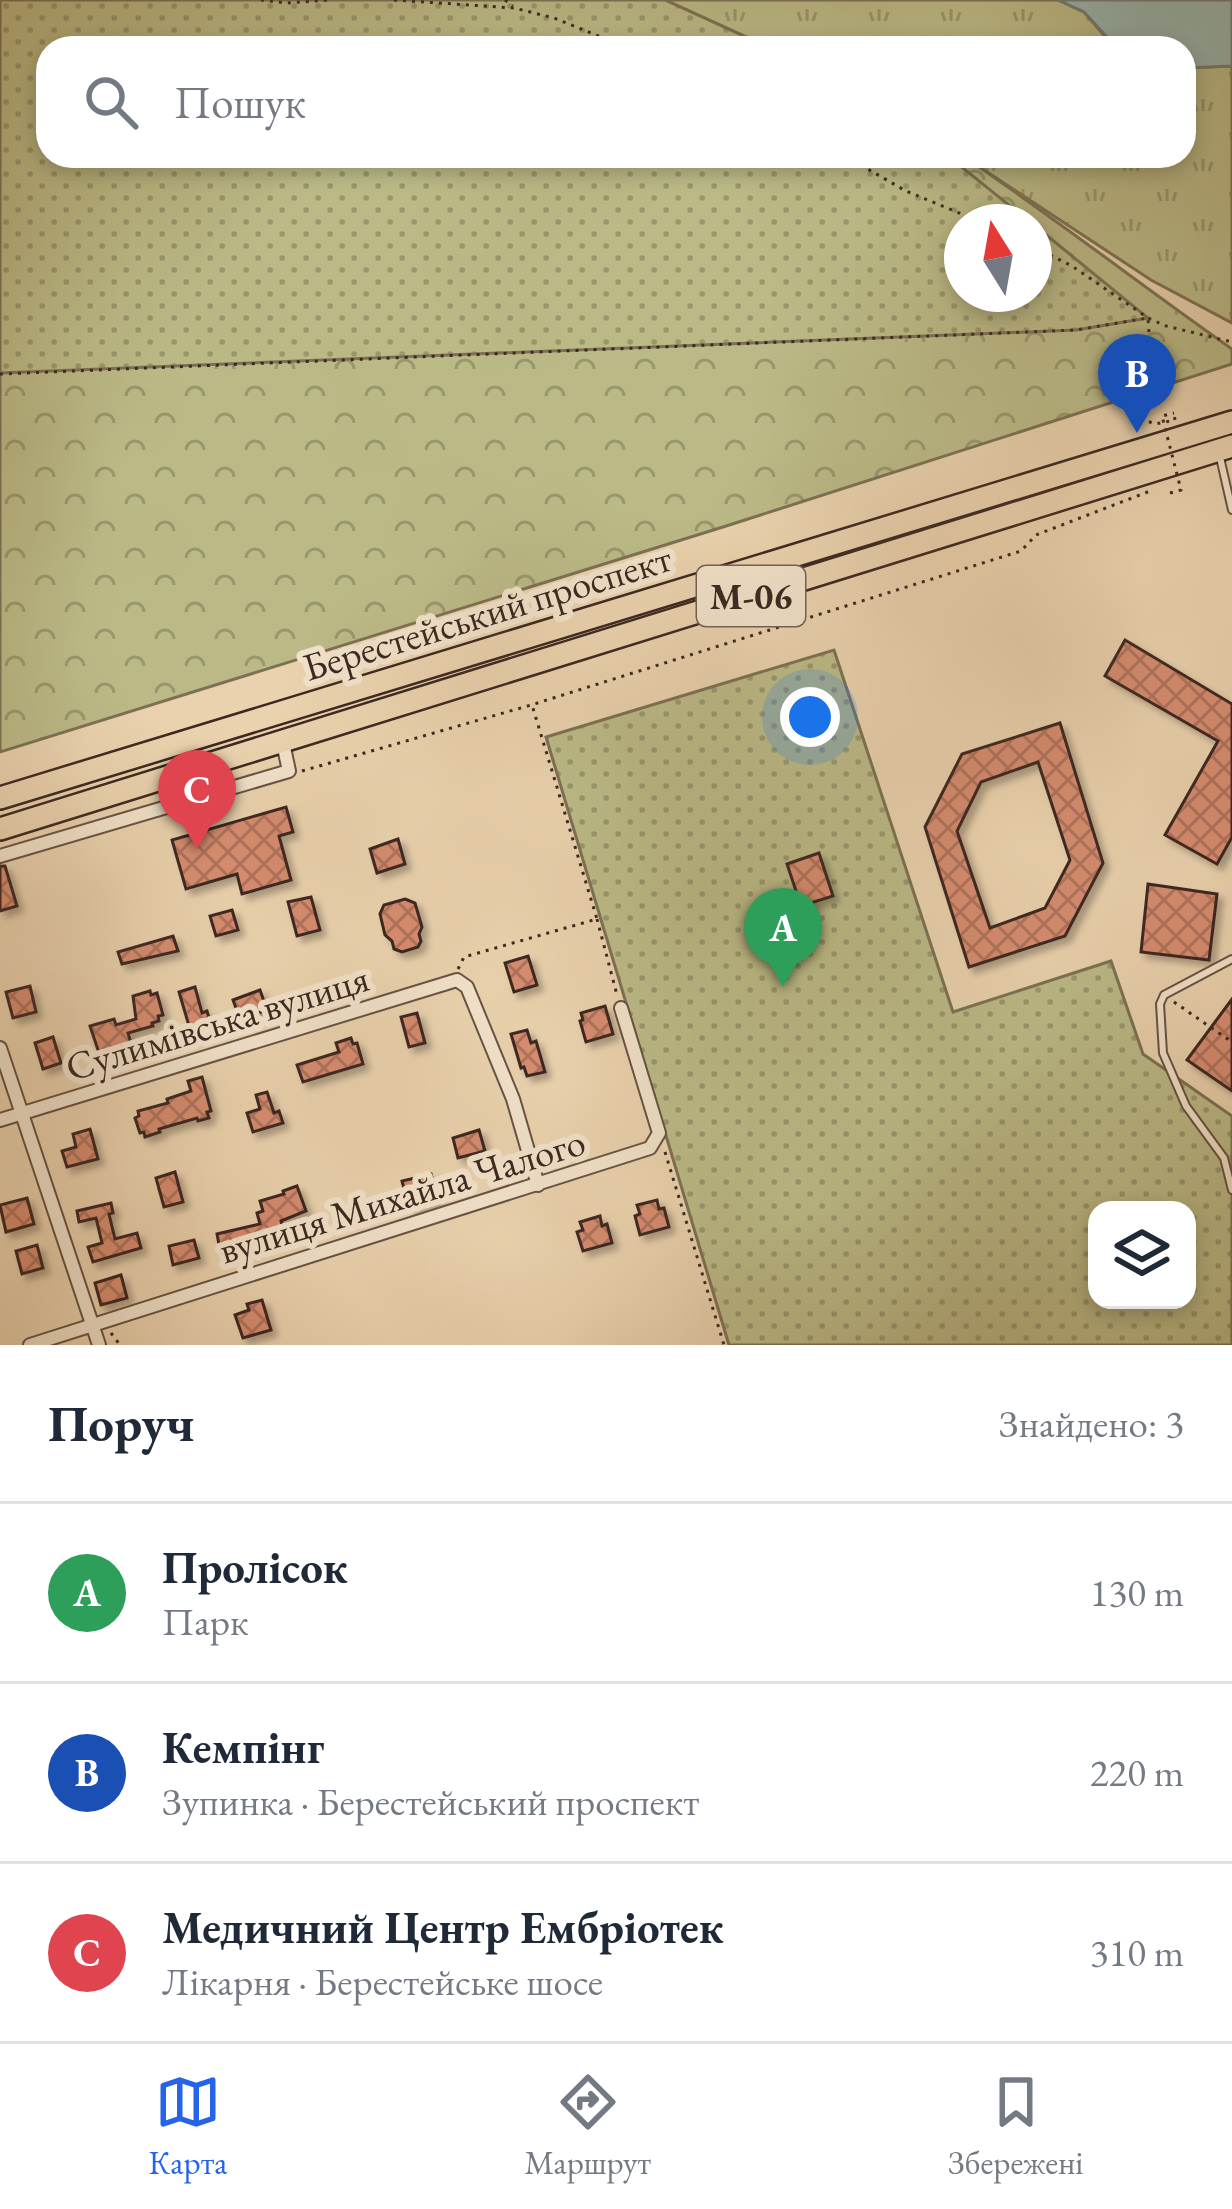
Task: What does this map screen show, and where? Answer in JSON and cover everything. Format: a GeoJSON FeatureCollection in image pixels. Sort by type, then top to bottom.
{"type":"FeatureCollection","features":[{"type":"Feature","properties":{"kind":"highway","name":"Берестейський проспект"},"geometry":{"type":"LineString","coordinates":[[0,799],[1232,422]]}},
{"type":"Feature","properties":{"kind":"highway","name":"Берестейський проспект"},"geometry":{"type":"LineString","coordinates":[[283,743],[1228,451]]}},
{"type":"Feature","properties":{"kind":"highway","name":"М-06"},"geometry":{"type":"LineString","coordinates":[[0,829],[283,743]]}},
{"type":"Feature","properties":{"kind":"street"},"geometry":{"type":"LineString","coordinates":[[0,856],[289,771],[283,743]]}},
{"type":"Feature","properties":{"kind":"street"},"geometry":{"type":"LineString","coordinates":[[451,981],[467,987],[513,1099],[538,1185]]}},
{"type":"Feature","properties":{"kind":"street","name":"Сулимівська вулиця"},"geometry":{"type":"LineString","coordinates":[[0,1120],[451,981]]}},
{"type":"Feature","properties":{"kind":"street"},"geometry":{"type":"LineString","coordinates":[[620,1008],[659,1133]]}},
{"type":"Feature","properties":{"kind":"street"},"geometry":{"type":"LineString","coordinates":[[0,1048],[99,1345]]}},
{"type":"Feature","properties":{"kind":"street","name":"вулиця Михайла Чалого"},"geometry":{"type":"LineString","coordinates":[[30,1345],[650,1148],[659,1133]]}},
{"type":"Feature","properties":{"kind":"lane"},"geometry":{"type":"LineString","coordinates":[[1228,451],[1232,510]]}},
{"type":"Feature","properties":{"kind":"lane"},"geometry":{"type":"LineString","coordinates":[[1232,959],[1164,995],[1160,1004],[1163,1053],[1186,1106],[1224,1158],[1232,1190]]}},
{"type":"Feature","properties":{"kind":"path"},"geometry":{"type":"LineString","coordinates":[[261,0],[287,4],[329,0]]}},
{"type":"Feature","properties":{"kind":"path"},"geometry":{"type":"LineString","coordinates":[[394,0],[514,8],[598,36]]}},
{"type":"Feature","properties":{"kind":"path"},"geometry":{"type":"LineString","coordinates":[[505,0],[514,8]]}},
{"type":"Feature","properties":{"kind":"path"},"geometry":{"type":"LineString","coordinates":[[866,168],[944,207]]}},
{"type":"Feature","properties":{"kind":"path"},"geometry":{"type":"LineString","coordinates":[[1052,256],[1148,317],[1184,333],[1232,342]]}},
{"type":"Feature","properties":{"kind":"path"},"geometry":{"type":"LineString","coordinates":[[0,374],[1076,330],[1148,317]]}},
{"type":"Feature","properties":{"kind":"path"},"geometry":{"type":"LineString","coordinates":[[289,771],[309,771],[531,705],[1021,550],[1036,535],[1168,484],[1170,494],[1181,490],[1162,416],[1174,413],[1175,420],[1155,424],[1147,421],[1142,408],[1153,395],[1148,317]]}},
{"type":"Feature","properties":{"kind":"path"},"geometry":{"type":"LineString","coordinates":[[531,705],[620,1008]]}},
{"type":"Feature","properties":{"kind":"path"},"geometry":{"type":"LineString","coordinates":[[451,981],[464,957],[596,919]]}},
{"type":"Feature","properties":{"kind":"path"},"geometry":{"type":"LineString","coordinates":[[1164,995],[1232,1042]]}},
{"type":"Feature","properties":{"kind":"path"},"geometry":{"type":"LineString","coordinates":[[659,1133],[724,1345]]}},
{"type":"Feature","properties":{"kind":"green space"},"geometry":{"type":"Polygon","coordinates":[[[0,0],[36,36],[36,168],[980,168],[1032,204],[944,204],[944,312],[1052,312],[1052,218],[1232,349],[1232,364],[0,752],[0,0]]]}},
{"type":"Feature","properties":{"kind":"green space"},"geometry":{"type":"Polygon","coordinates":[[[0,0],[665,0],[744,36],[36,36],[36,168],[963,168],[1008,204],[944,204],[944,312],[1052,312],[1052,240],[1148,318],[1076,330],[0,373],[0,0]]]}},
{"type":"Feature","properties":{"kind":"green space"},"geometry":{"type":"Polygon","coordinates":[[[665,0],[1058,0],[1084,12],[1105,36],[744,36],[665,0]]]}},
{"type":"Feature","properties":{"kind":"green space"},"geometry":{"type":"Polygon","coordinates":[[[1232,66],[1232,323],[1151,280],[1052,215],[1052,204],[1036,204],[981,168],[1196,168],[1196,68],[1232,66]]]}},
{"type":"Feature","properties":{"kind":"green space"},"geometry":{"type":"Polygon","coordinates":[[[834,650],[953,1012],[1111,961],[1143,1054],[1232,1116],[1232,1345],[729,1345],[546,737],[834,650]]]}},
{"type":"Feature","properties":{"kind":"water"},"geometry":{"type":"Polygon","coordinates":[[[1058,0],[1232,0],[1232,66],[1196,68],[1196,36],[1106,36],[1084,12],[1058,0]]]}},
{"type":"Feature","properties":{"kind":"building"},"geometry":{"type":"Polygon","coordinates":[[[1125,640],[1232,704],[1232,837],[1217,864],[1165,835],[1218,741],[1105,676],[1125,640]]]}},
{"type":"Feature","properties":{"kind":"building"},"geometry":{"type":"Polygon","coordinates":[[[1060,723],[1103,863],[1065,936],[969,967],[925,827],[962,754],[1060,723]],[[1038,762],[981,782],[957,831],[990,928],[1045,908],[1070,860],[1038,762]]]}},
{"type":"Feature","properties":{"kind":"building"},"geometry":{"type":"Polygon","coordinates":[[[286,807],[293,832],[279,836],[291,880],[242,894],[237,874],[186,889],[172,840],[286,807]]]}},
{"type":"Feature","properties":{"kind":"building"},"geometry":{"type":"Polygon","coordinates":[[[398,839],[405,864],[377,873],[370,849],[398,839]]]}},
{"type":"Feature","properties":{"kind":"building"},"geometry":{"type":"Polygon","coordinates":[[[819,853],[833,896],[801,906],[787,864],[819,853]]]}},
{"type":"Feature","properties":{"kind":"building"},"geometry":{"type":"Polygon","coordinates":[[[0,866],[5,866],[17,906],[0,911],[0,866]]]}},
{"type":"Feature","properties":{"kind":"building"},"geometry":{"type":"Polygon","coordinates":[[[1148,884],[1217,894],[1209,960],[1141,952],[1148,884]]]}},
{"type":"Feature","properties":{"kind":"building"},"geometry":{"type":"Polygon","coordinates":[[[311,897],[320,930],[297,936],[288,902],[311,897]]]}},
{"type":"Feature","properties":{"kind":"building"},"geometry":{"type":"Polygon","coordinates":[[[405,899],[415,903],[422,927],[418,947],[402,952],[385,935],[380,914],[384,905],[405,899]]]}},
{"type":"Feature","properties":{"kind":"building"},"geometry":{"type":"Polygon","coordinates":[[[232,910],[238,930],[216,936],[210,916],[232,910]]]}},
{"type":"Feature","properties":{"kind":"building"},"geometry":{"type":"Polygon","coordinates":[[[173,936],[178,951],[122,964],[118,952],[173,936]]]}},
{"type":"Feature","properties":{"kind":"building"},"geometry":{"type":"Polygon","coordinates":[[[528,956],[537,985],[514,992],[505,963],[528,956]]]}},
{"type":"Feature","properties":{"kind":"building"},"geometry":{"type":"Polygon","coordinates":[[[30,986],[36,1012],[13,1018],[6,992],[30,986]]]}},
{"type":"Feature","properties":{"kind":"building"},"geometry":{"type":"Polygon","coordinates":[[[195,987],[213,1031],[192,1036],[179,992],[195,987]]]}},
{"type":"Feature","properties":{"kind":"building"},"geometry":{"type":"Polygon","coordinates":[[[260,990],[267,1010],[240,1019],[233,1000],[260,990]]]}},
{"type":"Feature","properties":{"kind":"building"},"geometry":{"type":"Polygon","coordinates":[[[157,993],[163,1015],[158,1016],[159,1021],[128,1033],[131,1043],[99,1053],[90,1026],[136,1019],[133,996],[157,993]]]}},
{"type":"Feature","properties":{"kind":"building"},"geometry":{"type":"Polygon","coordinates":[[[1232,999],[1232,1091],[1187,1060],[1232,999]]]}},
{"type":"Feature","properties":{"kind":"building"},"geometry":{"type":"Polygon","coordinates":[[[605,1006],[613,1034],[586,1042],[581,1013],[605,1006]]]}},
{"type":"Feature","properties":{"kind":"building"},"geometry":{"type":"Polygon","coordinates":[[[417,1013],[425,1043],[409,1047],[401,1017],[417,1013]]]}},
{"type":"Feature","properties":{"kind":"building"},"geometry":{"type":"Polygon","coordinates":[[[527,1030],[531,1043],[536,1041],[545,1072],[527,1076],[511,1034],[527,1030]]]}},
{"type":"Feature","properties":{"kind":"building"},"geometry":{"type":"Polygon","coordinates":[[[53,1037],[61,1063],[43,1069],[35,1043],[53,1037]]]}},
{"type":"Feature","properties":{"kind":"building"},"geometry":{"type":"Polygon","coordinates":[[[351,1038],[363,1064],[303,1082],[297,1065],[339,1052],[336,1043],[351,1038]]]}},
{"type":"Feature","properties":{"kind":"building"},"geometry":{"type":"Polygon","coordinates":[[[202,1077],[209,1118],[159,1129],[145,1137],[140,1133],[135,1118],[138,1111],[191,1091],[188,1081],[202,1077]]]}},
{"type":"Feature","properties":{"kind":"building"},"geometry":{"type":"Polygon","coordinates":[[[267,1092],[283,1123],[253,1132],[247,1113],[260,1109],[256,1095],[267,1092]]]}},
{"type":"Feature","properties":{"kind":"building"},"geometry":{"type":"Polygon","coordinates":[[[90,1129],[98,1159],[67,1167],[62,1151],[76,1147],[73,1134],[90,1129]]]}},
{"type":"Feature","properties":{"kind":"building"},"geometry":{"type":"Polygon","coordinates":[[[479,1130],[485,1151],[458,1158],[453,1138],[479,1130]]]}},
{"type":"Feature","properties":{"kind":"building"},"geometry":{"type":"Polygon","coordinates":[[[175,1172],[183,1202],[164,1207],[156,1178],[175,1172]]]}},
{"type":"Feature","properties":{"kind":"building"},"geometry":{"type":"Polygon","coordinates":[[[431,1174],[438,1199],[409,1207],[402,1181],[431,1174]]]}},
{"type":"Feature","properties":{"kind":"building"},"geometry":{"type":"Polygon","coordinates":[[[297,1186],[306,1211],[281,1221],[283,1228],[246,1238],[249,1250],[230,1255],[229,1248],[220,1250],[217,1234],[260,1224],[260,1201],[297,1186]]]}},
{"type":"Feature","properties":{"kind":"building"},"geometry":{"type":"Polygon","coordinates":[[[27,1198],[34,1224],[6,1232],[0,1205],[27,1198]]]}},
{"type":"Feature","properties":{"kind":"building"},"geometry":{"type":"Polygon","coordinates":[[[657,1200],[669,1227],[640,1235],[637,1205],[657,1200]]]}},
{"type":"Feature","properties":{"kind":"building"},"geometry":{"type":"Polygon","coordinates":[[[111,1203],[115,1239],[137,1233],[141,1248],[93,1262],[88,1247],[102,1243],[96,1218],[79,1222],[77,1211],[111,1203]]]}},
{"type":"Feature","properties":{"kind":"building"},"geometry":{"type":"Polygon","coordinates":[[[600,1216],[612,1243],[583,1251],[577,1232],[583,1230],[580,1222],[600,1216]]]}},
{"type":"Feature","properties":{"kind":"building"},"geometry":{"type":"Polygon","coordinates":[[[194,1240],[199,1258],[173,1265],[169,1246],[194,1240]]]}},
{"type":"Feature","properties":{"kind":"building"},"geometry":{"type":"Polygon","coordinates":[[[37,1245],[43,1268],[22,1274],[16,1251],[37,1245]]]}},
{"type":"Feature","properties":{"kind":"building"},"geometry":{"type":"Polygon","coordinates":[[[121,1275],[127,1298],[101,1305],[95,1283],[121,1275]]]}},
{"type":"Feature","properties":{"kind":"building"},"geometry":{"type":"Polygon","coordinates":[[[262,1300],[271,1330],[243,1338],[235,1315],[249,1310],[247,1304],[262,1300]]]}},
{"type":"Feature","properties":{"kind":"place","name":"Кемпінг"},"geometry":{"type":"Point","coordinates":[1137,433]}},
{"type":"Feature","properties":{"kind":"place","name":"Медичний Центр Ембріотек"},"geometry":{"type":"Point","coordinates":[197,849]}},
{"type":"Feature","properties":{"kind":"place","name":"Пролісок"},"geometry":{"type":"Point","coordinates":[783,987]}}]}
